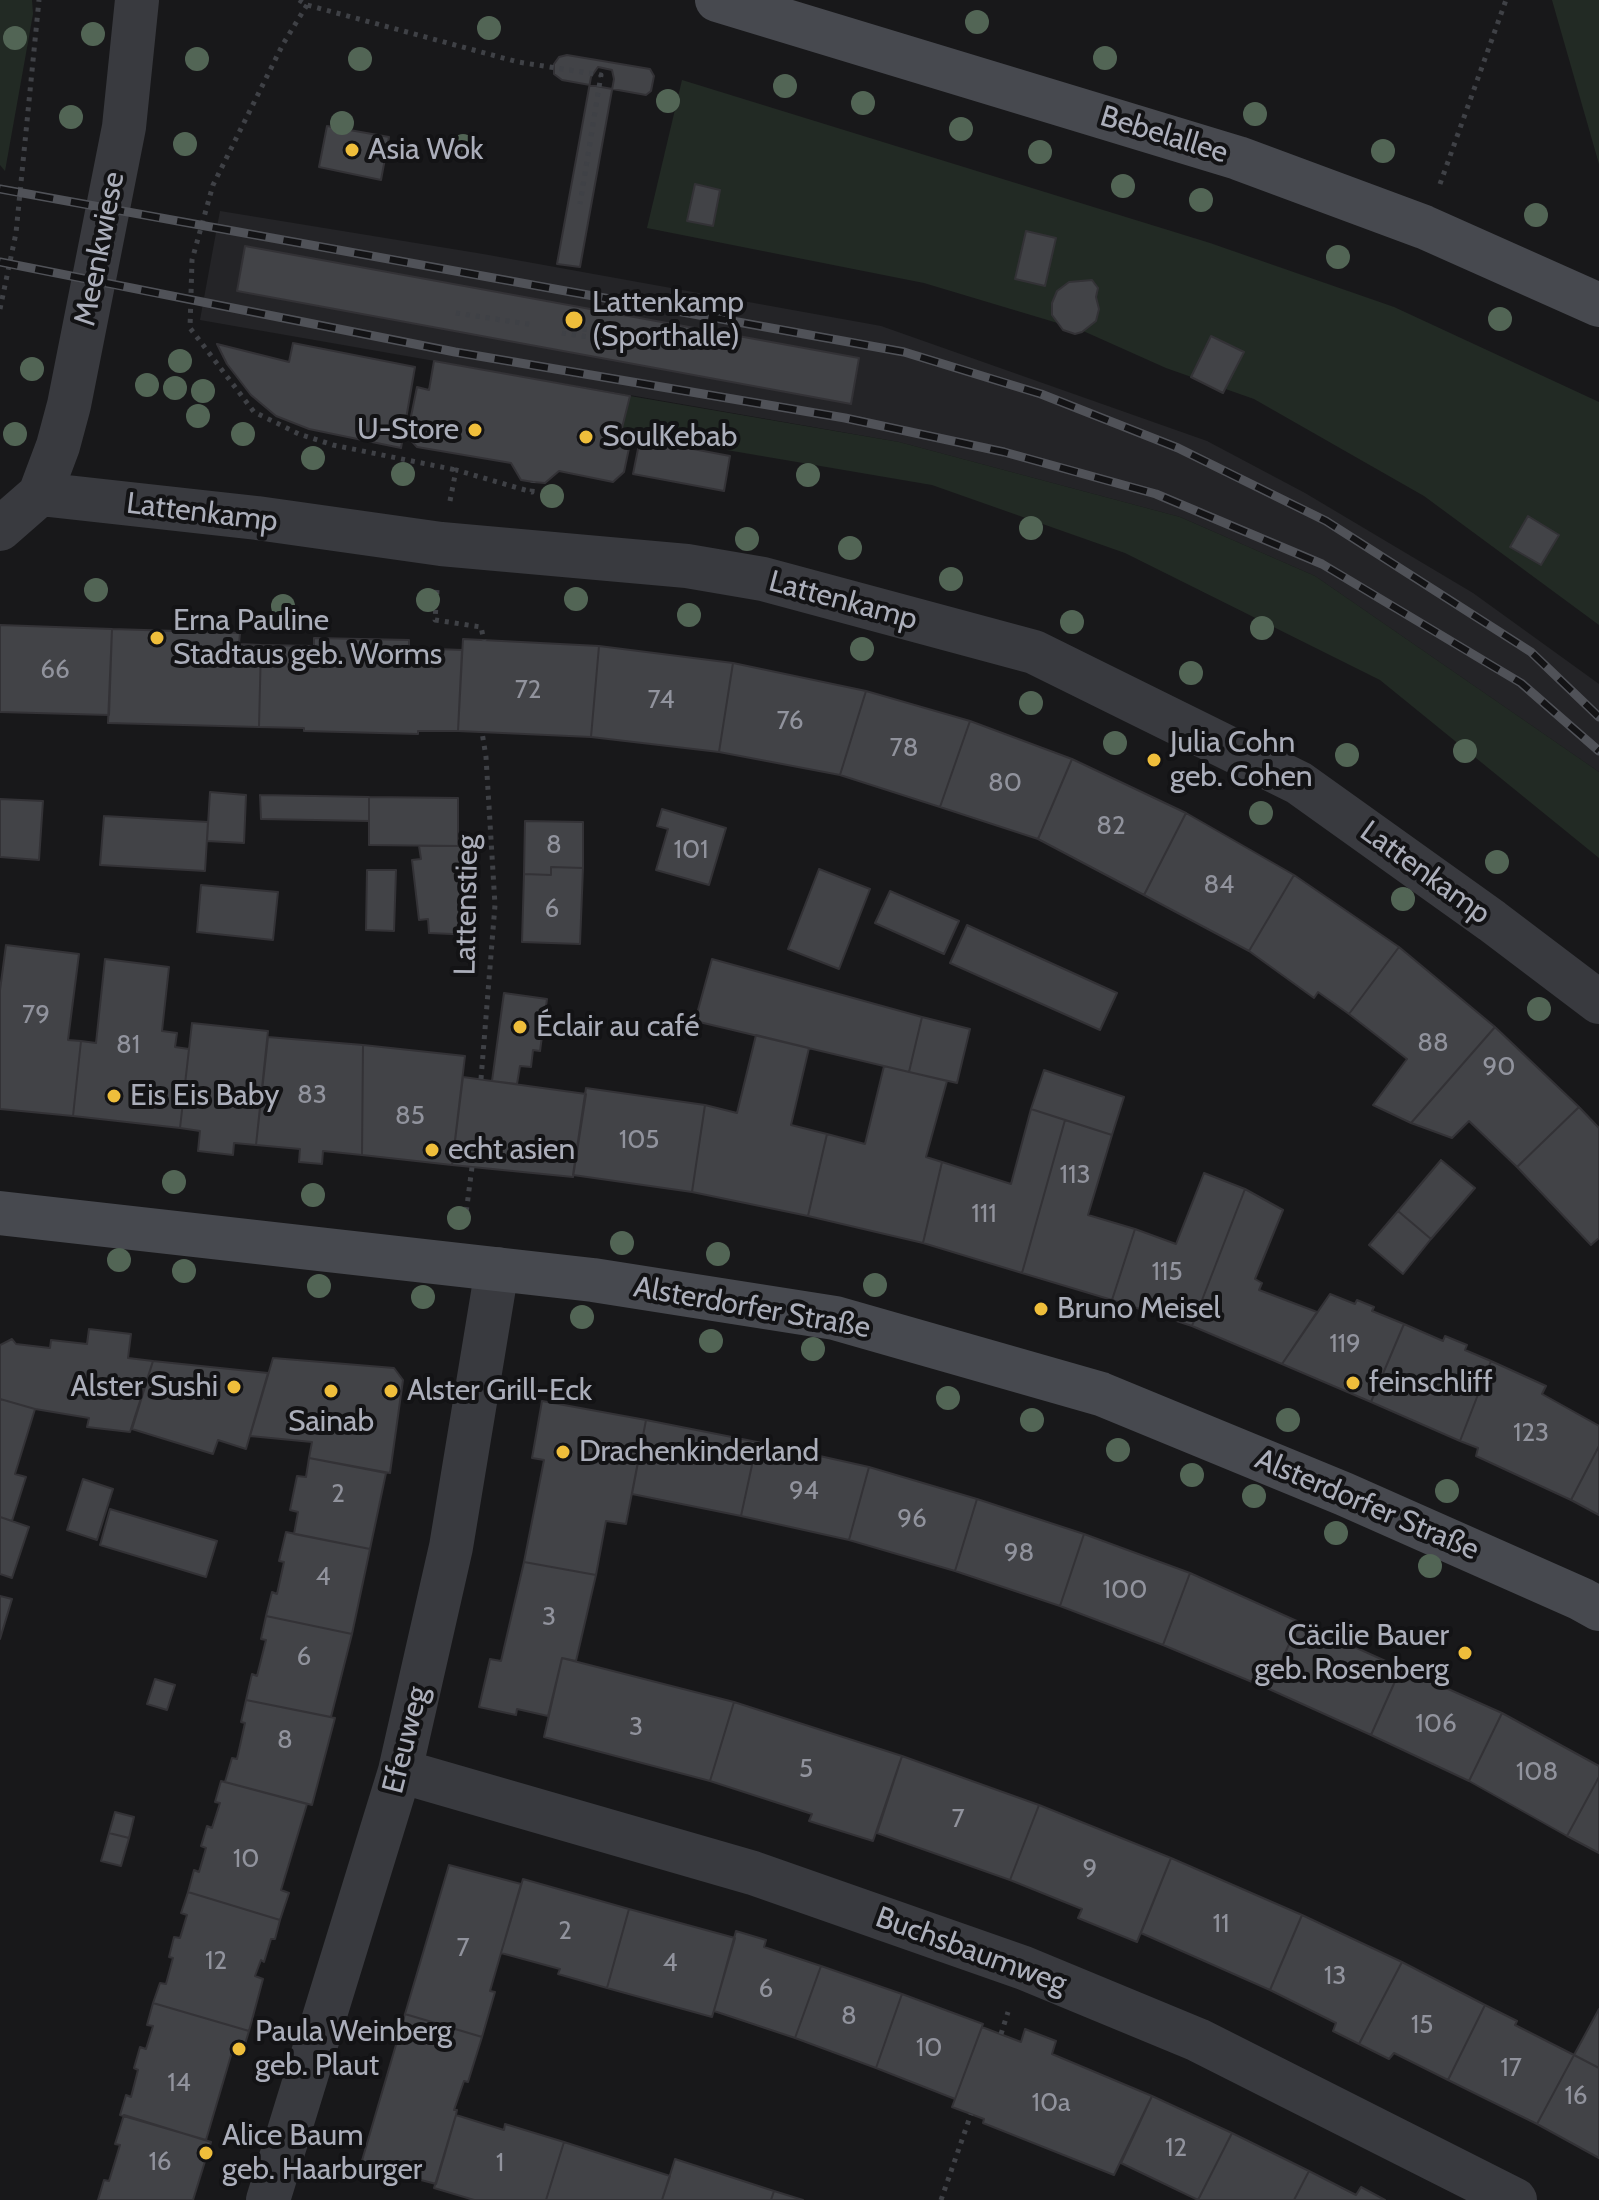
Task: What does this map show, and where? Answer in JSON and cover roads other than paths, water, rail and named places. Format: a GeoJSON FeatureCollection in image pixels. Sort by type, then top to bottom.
{"type":"FeatureCollection","features":[{"type":"Feature","properties":{"kind":"street","name":"Meenkwiese"},"geometry":{"type":"LineString","coordinates":[[40,494],[69,405],[124,127],[137,0]]}},
{"type":"Feature","properties":{"kind":"street","name":"Bebelallee"},"geometry":{"type":"LineString","coordinates":[[717,0],[1238,158],[1424,227],[1599,305]]}},
{"type":"Feature","properties":{"kind":"street"},"geometry":{"type":"LineString","coordinates":[[0,529],[40,494]]}},
{"type":"Feature","properties":{"kind":"street","name":"Lattenkamp"},"geometry":{"type":"LineString","coordinates":[[40,494],[257,518],[441,544],[687,566],[763,579],[1034,652],[1299,783],[1599,1002]]}},
{"type":"Feature","properties":{"kind":"street","name":"Alsterdorfer Straße"},"geometry":{"type":"LineString","coordinates":[[0,1213],[593,1280],[835,1318],[1101,1394],[1344,1494],[1599,1609]]}},
{"type":"Feature","properties":{"kind":"street","name":"Efeuweg"},"geometry":{"type":"LineString","coordinates":[[268,2200],[400,1771],[451,1547],[497,1269]]}},
{"type":"Feature","properties":{"kind":"street","name":"Buchsbaumweg"},"geometry":{"type":"LineString","coordinates":[[400,1771],[753,1873],[1024,1968],[1198,2040],[1515,2200]]}},
{"type":"Feature","properties":{"kind":"railway"},"geometry":{"type":"LineString","coordinates":[[0,189],[904,352],[1041,394],[1178,448],[1326,521],[1531,652],[1599,717]]}},
{"type":"Feature","properties":{"kind":"railway"},"geometry":{"type":"LineString","coordinates":[[0,262],[455,352],[845,418],[1004,452],[1156,494],[1322,564],[1521,683],[1599,751]]}},
{"type":"Feature","properties":{"kind":"place","name":"Asia Wok"},"geometry":{"type":"Point","coordinates":[352,150]}},
{"type":"Feature","properties":{"kind":"place","name":"Lattenkamp (Sporthalle)"},"geometry":{"type":"Point","coordinates":[574,320]}},
{"type":"Feature","properties":{"kind":"place","name":"U-Store"},"geometry":{"type":"Point","coordinates":[475,430]}},
{"type":"Feature","properties":{"kind":"place","name":"SoulKebab"},"geometry":{"type":"Point","coordinates":[586,437]}},
{"type":"Feature","properties":{"kind":"place","name":"Erna Pauline Stadtaus geb. Worms"},"geometry":{"type":"Point","coordinates":[157,638]}},
{"type":"Feature","properties":{"kind":"place","name":"Julia Cohn geb. Cohen"},"geometry":{"type":"Point","coordinates":[1154,760]}},
{"type":"Feature","properties":{"kind":"place","name":"Éclair au café"},"geometry":{"type":"Point","coordinates":[520,1027]}},
{"type":"Feature","properties":{"kind":"place","name":"Eis Eis Baby"},"geometry":{"type":"Point","coordinates":[114,1096]}},
{"type":"Feature","properties":{"kind":"place","name":"echt asien"},"geometry":{"type":"Point","coordinates":[432,1150]}},
{"type":"Feature","properties":{"kind":"place","name":"Bruno Meisel"},"geometry":{"type":"Point","coordinates":[1041,1309]}},
{"type":"Feature","properties":{"kind":"place","name":"feinschliff"},"geometry":{"type":"Point","coordinates":[1353,1383]}},
{"type":"Feature","properties":{"kind":"place","name":"Alster Sushi"},"geometry":{"type":"Point","coordinates":[234,1387]}},
{"type":"Feature","properties":{"kind":"place","name":"Sainab"},"geometry":{"type":"Point","coordinates":[331,1391]}},
{"type":"Feature","properties":{"kind":"place","name":"Alster Grill-Eck"},"geometry":{"type":"Point","coordinates":[391,1391]}},
{"type":"Feature","properties":{"kind":"place","name":"Drachenkinderland"},"geometry":{"type":"Point","coordinates":[563,1452]}},
{"type":"Feature","properties":{"kind":"place","name":"Cäcilie Bauer geb. Rosenberg"},"geometry":{"type":"Point","coordinates":[1465,1653]}},
{"type":"Feature","properties":{"kind":"place","name":"Paula Weinberg geb. Plaut"},"geometry":{"type":"Point","coordinates":[239,2049]}},
{"type":"Feature","properties":{"kind":"place","name":"Alice Baum geb. Haarburger"},"geometry":{"type":"Point","coordinates":[206,2153]}}]}
